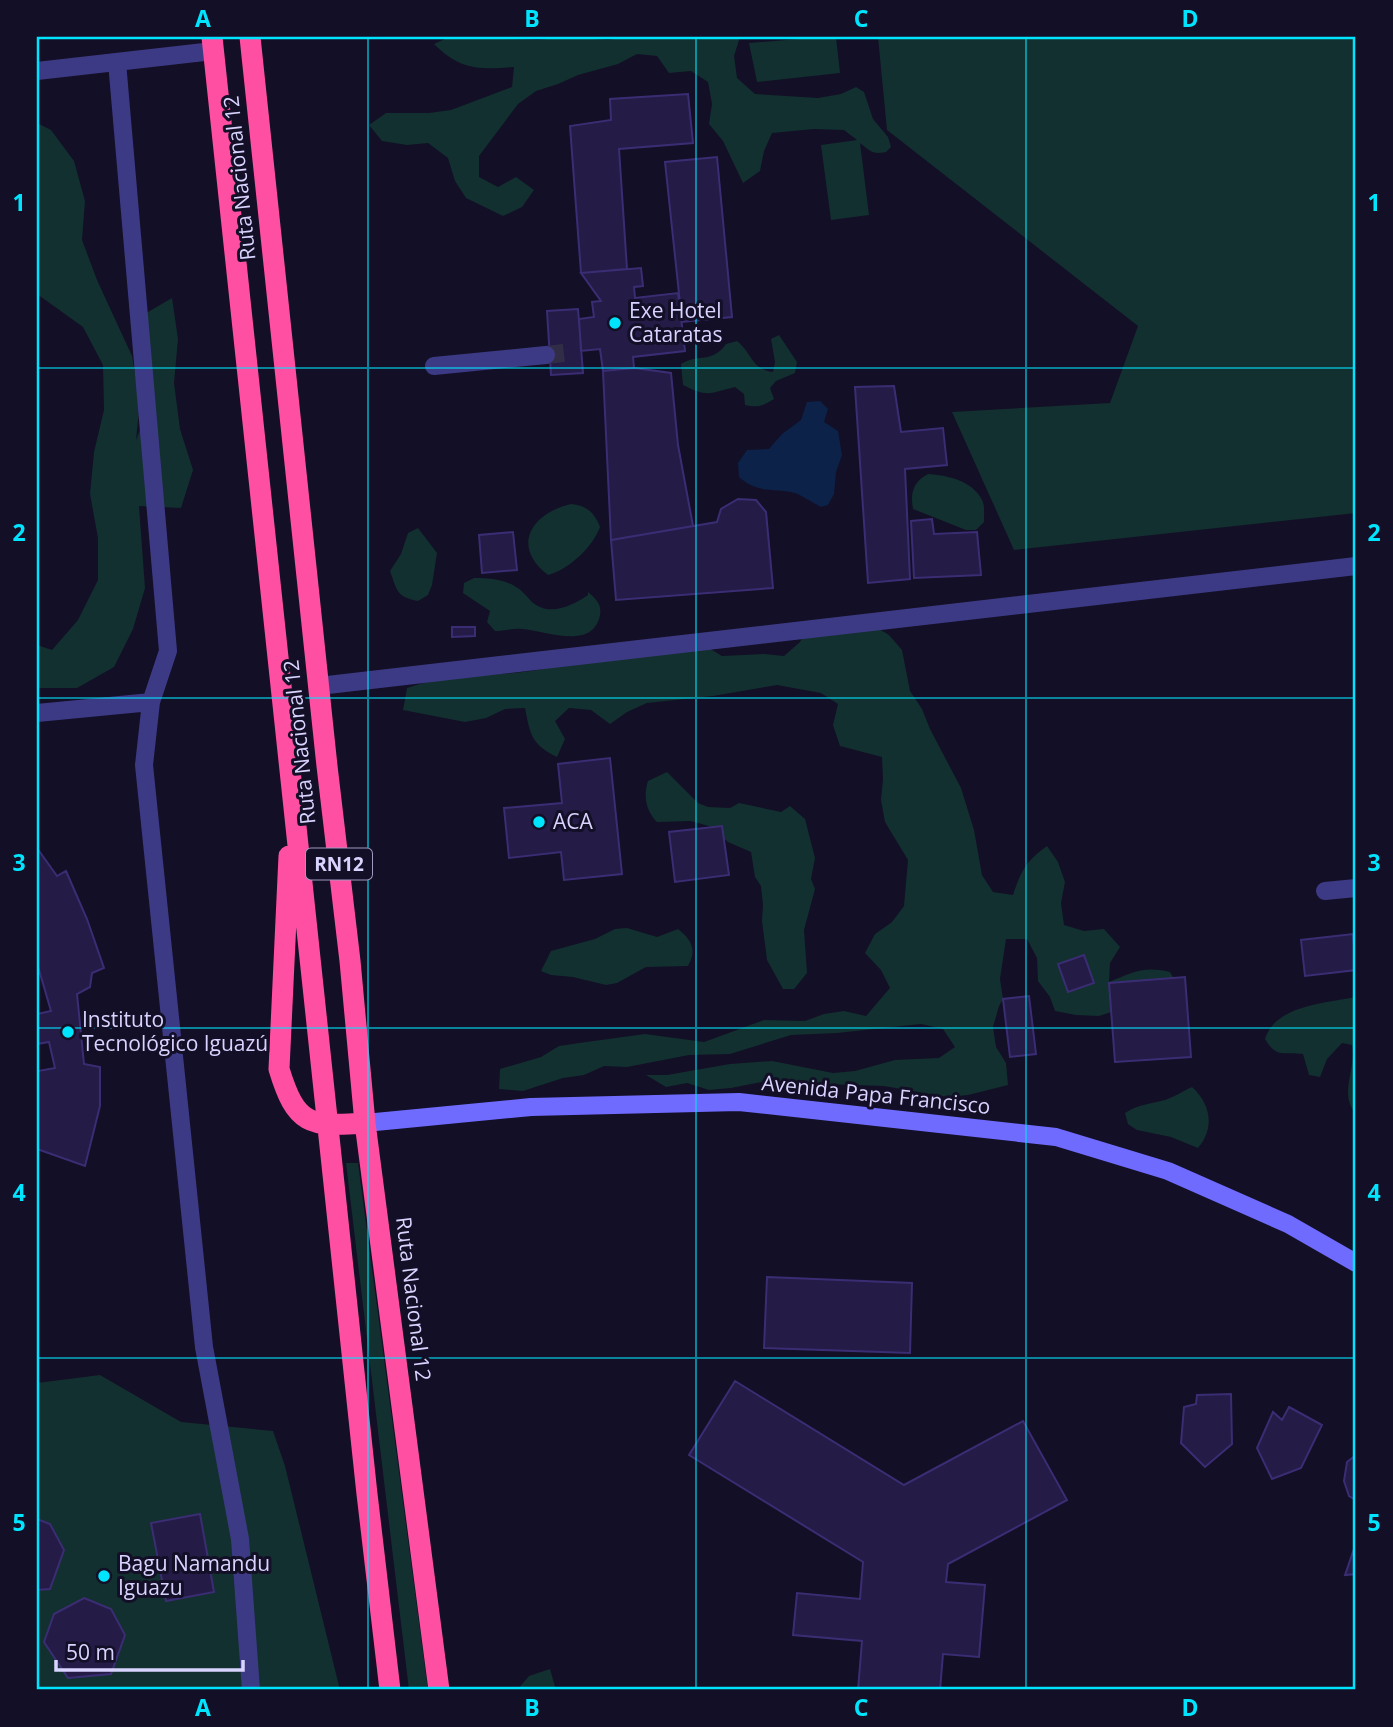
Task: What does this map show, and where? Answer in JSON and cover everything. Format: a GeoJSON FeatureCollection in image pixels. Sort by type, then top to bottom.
{"type":"FeatureCollection","features":[{"type":"Feature","properties":{"kind":"highway","name":"Ruta Nacional 12"},"geometry":{"type":"LineString","coordinates":[[250,37],[350,961],[365,1123],[439,1690]]}},
{"type":"Feature","properties":{"kind":"highway","name":"Ruta Nacional 12"},"geometry":{"type":"LineString","coordinates":[[213,44],[390,1690]]}},
{"type":"Feature","properties":{"kind":"highway"},"geometry":{"type":"LineString","coordinates":[[292,791],[279,1069],[288,1099],[299,1115],[329,1126],[365,1123]]}},
{"type":"Feature","properties":{"kind":"main road","name":"Avenida Papa Francisco"},"geometry":{"type":"LineString","coordinates":[[365,1123],[531,1107],[738,1102],[1056,1138],[1168,1171],[1288,1224],[1356,1263]]}},
{"type":"Feature","properties":{"kind":"street"},"geometry":{"type":"LineString","coordinates":[[37,71],[117,62],[213,44]]}},
{"type":"Feature","properties":{"kind":"street"},"geometry":{"type":"LineString","coordinates":[[117,62],[168,652],[151,702],[144,765],[204,1347],[240,1539],[251,1690]]}},
{"type":"Feature","properties":{"kind":"street"},"geometry":{"type":"LineString","coordinates":[[434,366],[546,355]]}},
{"type":"Feature","properties":{"kind":"street"},"geometry":{"type":"LineString","coordinates":[[319,686],[1356,566]]}},
{"type":"Feature","properties":{"kind":"street"},"geometry":{"type":"LineString","coordinates":[[37,713],[151,702]]}},
{"type":"Feature","properties":{"kind":"street"},"geometry":{"type":"LineString","coordinates":[[1325,891],[1356,888]]}},
{"type":"Feature","properties":{"kind":"green space"},"geometry":{"type":"Polygon","coordinates":[[[449,37],[539,40],[565,37],[608,40],[629,37],[740,37],[734,56],[737,78],[755,94],[818,98],[841,94],[856,87],[864,92],[873,119],[888,137],[891,147],[886,152],[877,153],[860,143],[869,215],[831,220],[821,145],[857,140],[844,130],[814,129],[772,133],[764,151],[760,171],[743,183],[723,141],[709,124],[712,104],[708,82],[691,71],[669,73],[657,56],[637,54],[618,64],[536,91],[518,104],[479,156],[479,177],[498,187],[516,177],[534,190],[522,207],[503,216],[466,198],[455,181],[448,158],[428,143],[407,145],[382,141],[369,125],[386,113],[451,110],[512,87],[514,67],[480,68],[453,59],[434,44],[449,37]]]}},
{"type":"Feature","properties":{"kind":"green space"},"geometry":{"type":"Polygon","coordinates":[[[836,37],[840,73],[757,82],[749,43],[836,37]]]}},
{"type":"Feature","properties":{"kind":"green space"},"geometry":{"type":"Polygon","coordinates":[[[878,37],[1356,37],[1356,513],[1014,550],[952,412],[1110,403],[1138,326],[887,130],[878,37]]]}},
{"type":"Feature","properties":{"kind":"green space"},"geometry":{"type":"Polygon","coordinates":[[[37,123],[51,130],[74,161],[85,201],[82,240],[132,356],[140,401],[136,440],[150,405],[136,319],[172,298],[178,339],[174,383],[180,429],[193,470],[181,508],[139,506],[145,588],[133,629],[114,667],[77,688],[37,688],[37,645],[52,650],[78,620],[98,580],[98,538],[90,494],[94,452],[104,410],[103,365],[83,327],[37,294],[37,123]]]}},
{"type":"Feature","properties":{"kind":"green space"},"geometry":{"type":"Polygon","coordinates":[[[779,335],[797,362],[795,373],[776,381],[770,388],[774,399],[767,403],[745,405],[744,394],[735,387],[704,393],[683,385],[681,364],[716,354],[726,344],[737,341],[760,368],[773,372],[775,362],[771,339],[779,335]]]}},
{"type":"Feature","properties":{"kind":"green space"},"geometry":{"type":"Polygon","coordinates":[[[928,474],[951,478],[978,493],[983,502],[984,522],[976,530],[966,530],[913,509],[914,488],[928,474]]]}},
{"type":"Feature","properties":{"kind":"green space"},"geometry":{"type":"Polygon","coordinates":[[[571,504],[589,511],[600,527],[597,535],[579,557],[548,575],[536,564],[530,553],[528,542],[531,532],[546,515],[571,504]]]}},
{"type":"Feature","properties":{"kind":"green space"},"geometry":{"type":"Polygon","coordinates":[[[418,528],[437,553],[432,585],[428,595],[418,601],[398,592],[390,571],[401,554],[408,533],[418,528]]]}},
{"type":"Feature","properties":{"kind":"green space"},"geometry":{"type":"Polygon","coordinates":[[[474,578],[511,584],[532,602],[546,609],[568,606],[588,595],[588,592],[596,599],[600,615],[596,626],[579,636],[519,629],[495,631],[487,622],[490,611],[463,593],[464,583],[474,578]]]}},
{"type":"Feature","properties":{"kind":"green space"},"geometry":{"type":"Polygon","coordinates":[[[810,624],[871,624],[889,635],[902,650],[910,691],[922,709],[961,788],[974,830],[982,875],[993,892],[1013,895],[1025,867],[1047,846],[1058,862],[1065,882],[1061,903],[1064,925],[1084,931],[1104,929],[1120,947],[1110,963],[1109,982],[1139,971],[1161,970],[1170,972],[1180,990],[1099,1016],[1055,1011],[1050,997],[1038,981],[1037,958],[1027,939],[1006,939],[1000,979],[1003,999],[993,1027],[996,1047],[1006,1063],[1008,1085],[947,1097],[884,1086],[771,1080],[709,1090],[687,1083],[666,1087],[646,1075],[667,1075],[730,1064],[772,1061],[833,1073],[855,1071],[895,1060],[939,1058],[955,1047],[943,1029],[921,1024],[791,1035],[730,1054],[689,1055],[627,1067],[604,1066],[584,1075],[563,1078],[523,1091],[499,1089],[500,1069],[541,1057],[559,1046],[645,1034],[704,1042],[764,1020],[805,1021],[844,1011],[866,1016],[890,988],[881,970],[865,953],[875,934],[892,922],[904,906],[908,860],[885,822],[881,800],[882,757],[840,746],[833,725],[838,704],[821,693],[777,685],[713,696],[647,703],[610,724],[591,710],[569,708],[555,721],[565,739],[557,757],[537,743],[525,708],[505,709],[486,718],[465,722],[403,710],[407,688],[444,679],[538,670],[704,645],[722,656],[784,656],[800,642],[810,624]]]}},
{"type":"Feature","properties":{"kind":"green space"},"geometry":{"type":"Polygon","coordinates":[[[667,772],[698,803],[708,807],[730,808],[739,803],[781,812],[790,806],[805,819],[815,858],[811,879],[815,889],[804,930],[807,973],[794,989],[783,989],[767,960],[761,886],[755,877],[751,852],[728,842],[712,827],[691,821],[657,822],[650,813],[646,798],[648,781],[667,772]]]}},
{"type":"Feature","properties":{"kind":"green space"},"geometry":{"type":"Polygon","coordinates":[[[627,928],[657,937],[678,929],[692,946],[688,966],[646,967],[617,983],[606,985],[541,971],[551,951],[595,939],[615,929],[627,928]]]}},
{"type":"Feature","properties":{"kind":"green space"},"geometry":{"type":"Polygon","coordinates":[[[1356,997],[1356,1114],[1348,1098],[1352,1045],[1342,1043],[1327,1059],[1320,1077],[1309,1075],[1303,1054],[1277,1052],[1265,1039],[1279,1019],[1291,1012],[1303,1007],[1356,997]]]}},
{"type":"Feature","properties":{"kind":"green space"},"geometry":{"type":"Polygon","coordinates":[[[1192,1087],[1207,1108],[1209,1124],[1198,1148],[1171,1137],[1137,1130],[1128,1124],[1125,1113],[1130,1110],[1165,1100],[1192,1087]]]}},
{"type":"Feature","properties":{"kind":"green space"},"geometry":{"type":"Polygon","coordinates":[[[346,1163],[358,1163],[428,1690],[409,1690],[346,1163]]]}},
{"type":"Feature","properties":{"kind":"green space"},"geometry":{"type":"Polygon","coordinates":[[[100,1375],[181,1422],[273,1431],[285,1466],[340,1690],[37,1690],[37,1383],[100,1375]]]}},
{"type":"Feature","properties":{"kind":"green space"},"geometry":{"type":"Polygon","coordinates":[[[550,1669],[556,1690],[517,1690],[529,1676],[550,1669]]]}},
{"type":"Feature","properties":{"kind":"water"},"geometry":{"type":"Polygon","coordinates":[[[820,401],[828,409],[824,422],[838,431],[842,455],[836,472],[834,494],[828,505],[821,507],[795,493],[759,488],[739,477],[738,463],[747,450],[769,449],[782,434],[801,420],[807,402],[820,401]]]}},
{"type":"Feature","properties":{"kind":"building"},"geometry":{"type":"Polygon","coordinates":[[[688,94],[693,143],[619,149],[627,269],[581,273],[570,126],[611,120],[610,99],[688,94]]]}},
{"type":"Feature","properties":{"kind":"building"},"geometry":{"type":"Polygon","coordinates":[[[717,157],[732,317],[682,322],[665,162],[717,157]]]}},
{"type":"Feature","properties":{"kind":"building"},"geometry":{"type":"Polygon","coordinates":[[[641,268],[643,286],[634,287],[635,298],[678,293],[685,351],[633,357],[634,368],[603,371],[600,349],[581,351],[579,319],[594,317],[592,302],[601,301],[581,273],[641,268]]]}},
{"type":"Feature","properties":{"kind":"building"},"geometry":{"type":"Polygon","coordinates":[[[578,309],[583,373],[551,375],[547,311],[578,309]]]}},
{"type":"Feature","properties":{"kind":"building"},"geometry":{"type":"Polygon","coordinates":[[[634,368],[671,373],[678,445],[693,526],[611,540],[603,371],[634,368]]]}},
{"type":"Feature","properties":{"kind":"building"},"geometry":{"type":"Polygon","coordinates":[[[894,386],[901,432],[943,428],[947,465],[905,469],[910,579],[868,583],[855,387],[894,386]]]}},
{"type":"Feature","properties":{"kind":"building"},"geometry":{"type":"Polygon","coordinates":[[[738,499],[756,500],[766,512],[773,588],[616,600],[611,540],[717,522],[721,509],[738,499]]]}},
{"type":"Feature","properties":{"kind":"building"},"geometry":{"type":"Polygon","coordinates":[[[932,519],[934,534],[977,532],[981,575],[914,578],[911,521],[932,519]]]}},
{"type":"Feature","properties":{"kind":"building"},"geometry":{"type":"Polygon","coordinates":[[[513,532],[517,570],[482,573],[479,535],[513,532]]]}},
{"type":"Feature","properties":{"kind":"building"},"geometry":{"type":"Polygon","coordinates":[[[452,627],[475,627],[475,636],[452,637],[452,627]]]}},
{"type":"Feature","properties":{"kind":"building"},"geometry":{"type":"Polygon","coordinates":[[[610,758],[622,874],[564,880],[561,852],[509,858],[504,808],[562,803],[558,764],[610,758]]]}},
{"type":"Feature","properties":{"kind":"building"},"geometry":{"type":"Polygon","coordinates":[[[722,826],[729,875],[675,882],[669,832],[722,826]]]}},
{"type":"Feature","properties":{"kind":"building"},"geometry":{"type":"Polygon","coordinates":[[[37,848],[57,876],[66,871],[104,968],[92,973],[90,987],[77,994],[84,1064],[100,1067],[100,1106],[85,1166],[37,1149],[38,1071],[55,1068],[49,1042],[37,1044],[37,1014],[51,1011],[37,963],[37,848]]]}},
{"type":"Feature","properties":{"kind":"building"},"geometry":{"type":"Polygon","coordinates":[[[1353,934],[1356,970],[1305,976],[1301,940],[1353,934]]]}},
{"type":"Feature","properties":{"kind":"building"},"geometry":{"type":"Polygon","coordinates":[[[1084,955],[1094,983],[1068,992],[1058,964],[1084,955]]]}},
{"type":"Feature","properties":{"kind":"building"},"geometry":{"type":"Polygon","coordinates":[[[1185,977],[1191,1057],[1115,1062],[1109,983],[1185,977]]]}},
{"type":"Feature","properties":{"kind":"building"},"geometry":{"type":"Polygon","coordinates":[[[1029,996],[1036,1054],[1010,1057],[1003,999],[1029,996]]]}},
{"type":"Feature","properties":{"kind":"building"},"geometry":{"type":"Polygon","coordinates":[[[767,1277],[912,1283],[910,1353],[764,1348],[767,1277]]]}},
{"type":"Feature","properties":{"kind":"building"},"geometry":{"type":"Polygon","coordinates":[[[735,1381],[904,1485],[1023,1421],[1067,1500],[948,1564],[946,1582],[985,1585],[979,1657],[943,1654],[940,1690],[858,1690],[862,1641],[793,1635],[797,1593],[860,1599],[863,1562],[689,1455],[735,1381]]]}},
{"type":"Feature","properties":{"kind":"building"},"geometry":{"type":"Polygon","coordinates":[[[1231,1394],[1232,1444],[1205,1467],[1181,1443],[1184,1407],[1196,1404],[1197,1395],[1231,1394]]]}},
{"type":"Feature","properties":{"kind":"building"},"geometry":{"type":"Polygon","coordinates":[[[1289,1407],[1322,1425],[1301,1468],[1272,1479],[1257,1448],[1273,1412],[1282,1420],[1289,1407]]]}},
{"type":"Feature","properties":{"kind":"building"},"geometry":{"type":"Polygon","coordinates":[[[1356,1455],[1356,1500],[1349,1496],[1344,1481],[1347,1462],[1356,1455]]]}},
{"type":"Feature","properties":{"kind":"building"},"geometry":{"type":"Polygon","coordinates":[[[200,1514],[214,1592],[166,1601],[151,1523],[200,1514]]]}},
{"type":"Feature","properties":{"kind":"building"},"geometry":{"type":"Polygon","coordinates":[[[37,1519],[50,1524],[64,1550],[50,1589],[37,1590],[37,1519]]]}},
{"type":"Feature","properties":{"kind":"building"},"geometry":{"type":"Polygon","coordinates":[[[1356,1544],[1356,1574],[1345,1575],[1355,1546],[1356,1544]]]}},
{"type":"Feature","properties":{"kind":"building"},"geometry":{"type":"Polygon","coordinates":[[[84,1598],[111,1609],[125,1635],[111,1674],[68,1678],[44,1642],[54,1614],[84,1598]]]}},
{"type":"Feature","properties":{"kind":"tunnel"},"geometry":{"type":"LineString","coordinates":[[546,355],[572,352]]}},
{"type":"Feature","properties":{"kind":"place","name":"Exe Hotel Cataratas"},"geometry":{"type":"Point","coordinates":[615,323]}},
{"type":"Feature","properties":{"kind":"place","name":"ACA"},"geometry":{"type":"Point","coordinates":[539,822]}},
{"type":"Feature","properties":{"kind":"place","name":"Instituto Tecnológico Iguazú"},"geometry":{"type":"Point","coordinates":[68,1032]}},
{"type":"Feature","properties":{"kind":"place","name":"Bagu Namandu Iguazu"},"geometry":{"type":"Point","coordinates":[104,1576]}}]}
